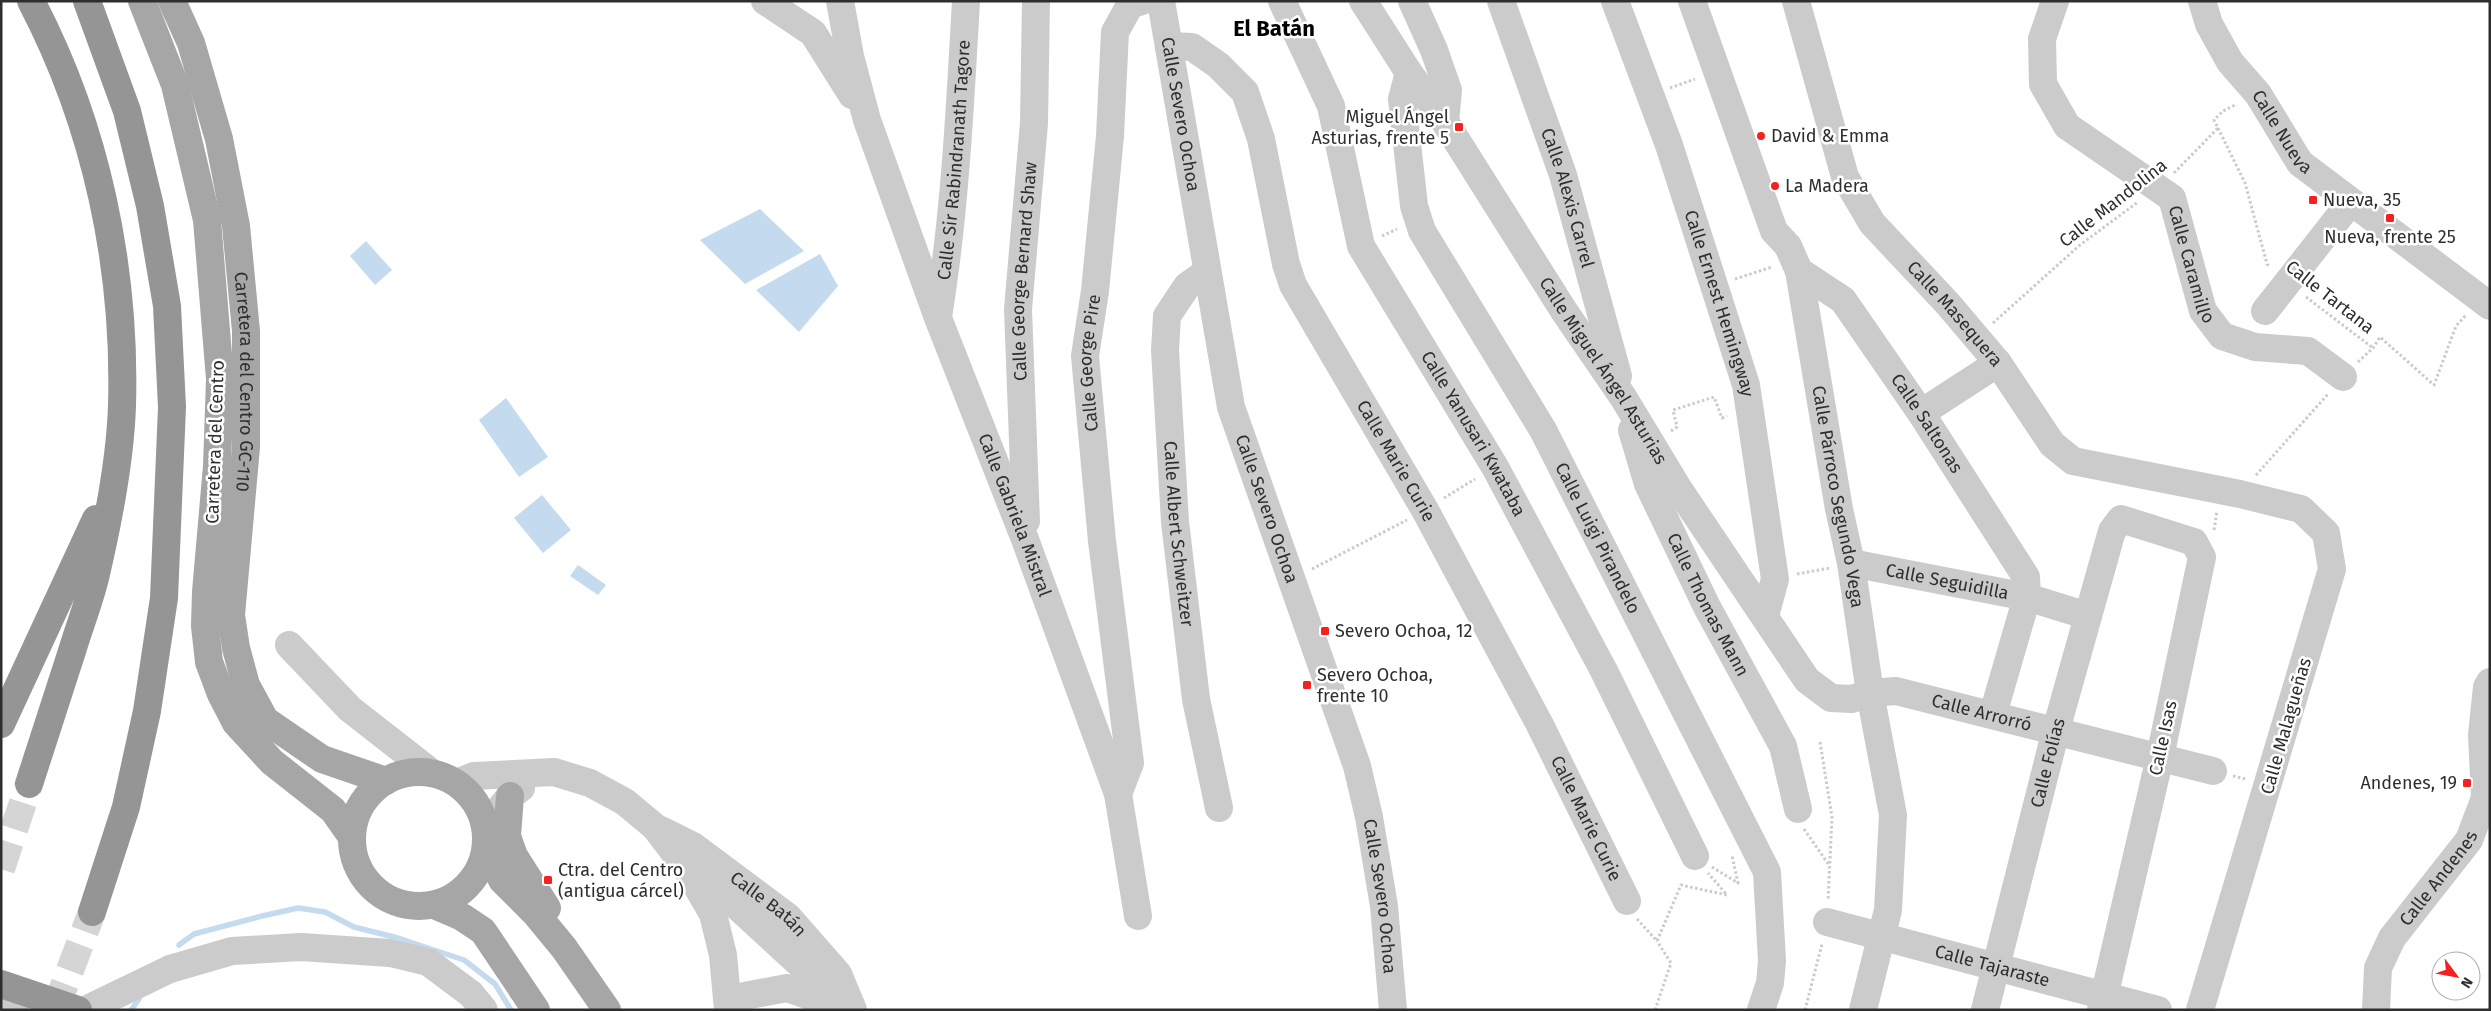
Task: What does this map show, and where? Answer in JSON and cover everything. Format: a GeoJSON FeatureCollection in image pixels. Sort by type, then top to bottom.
{"type":"FeatureCollection","features":[{"type":"Feature","properties":{"kind":"highway"},"geometry":{"type":"LineString","coordinates":[[29,784],[95,580],[114,479],[122,407],[120,308],[107,216],[84,124],[48,32],[31,1]]}},
{"type":"Feature","properties":{"kind":"highway"},"geometry":{"type":"LineString","coordinates":[[87,1],[127,111],[150,206],[167,306],[172,407],[164,598],[147,712],[126,807],[92,912]]}},
{"type":"Feature","properties":{"kind":"highway"},"geometry":{"type":"LineString","coordinates":[[1,724],[114,479]]}},
{"type":"Feature","properties":{"kind":"highway"},"geometry":{"type":"LineString","coordinates":[[1,984],[78,1010]]}},
{"type":"Feature","properties":{"kind":"main road","name":"Carretera del Centro"},"geometry":{"type":"LineString","coordinates":[[142,1],[174,85],[207,220],[220,379],[217,466],[206,592],[205,626],[210,662],[221,694],[236,723],[272,762],[333,810],[352,837]]}},
{"type":"Feature","properties":{"kind":"main road","name":"Carretera del Centro GC-110"},"geometry":{"type":"LineString","coordinates":[[172,1],[191,43],[219,139],[236,226],[246,331],[246,447],[231,615],[236,648],[246,685],[265,720],[295,742],[322,759],[390,779]]}},
{"type":"Feature","properties":{"kind":"main road"},"geometry":{"type":"LineString","coordinates":[[486,837],[481,867],[469,884],[453,897],[434,905],[414,906],[394,902],[377,891],[363,876],[355,857],[352,837],[355,820],[362,804],[373,791],[390,779],[409,773],[445,778],[476,802],[486,837],[502,880],[536,914],[564,948],[607,1010]]}},
{"type":"Feature","properties":{"kind":"main road"},"geometry":{"type":"LineString","coordinates":[[510,796],[507,836],[514,856],[556,920],[564,948]]}},
{"type":"Feature","properties":{"kind":"main road"},"geometry":{"type":"LineString","coordinates":[[434,905],[462,917],[484,931],[536,1010]]}},
{"type":"Feature","properties":{"kind":"street","name":"Calle Gabriela Mistral"},"geometry":{"type":"LineString","coordinates":[[765,1],[813,33],[867,120]]}},
{"type":"Feature","properties":{"kind":"street","name":"Calle Gabriela Mistral"},"geometry":{"type":"LineString","coordinates":[[840,1],[850,56],[867,120],[938,318],[1026,542],[1118,794],[1138,916]]}},
{"type":"Feature","properties":{"kind":"street","name":"Calle Sir Rabindranath Tagore"},"geometry":{"type":"LineString","coordinates":[[938,318],[946,268],[958,141],[966,1]]}},
{"type":"Feature","properties":{"kind":"street","name":"Calle George Bernard Shaw"},"geometry":{"type":"LineString","coordinates":[[1026,542],[1018,309],[1034,123],[1036,1]]}},
{"type":"Feature","properties":{"kind":"street","name":"Calle George Pire"},"geometry":{"type":"LineString","coordinates":[[1118,794],[1130,763],[1102,541],[1086,356],[1095,291],[1110,136],[1115,32],[1130,5],[1142,1]]}},
{"type":"Feature","properties":{"kind":"street","name":"Calle Severo Ochoa"},"geometry":{"type":"LineString","coordinates":[[1161,1],[1206,272],[1231,407],[1357,766],[1369,817],[1384,906],[1393,1010]]}},
{"type":"Feature","properties":{"kind":"street","name":"Calle Yanusari Kwataba"},"geometry":{"type":"LineString","coordinates":[[1282,1],[1331,106],[1361,246],[1495,467],[1604,672],[1695,856]]}},
{"type":"Feature","properties":{"kind":"street","name":"Calle Miguel Ángel Asturias"},"geometry":{"type":"LineString","coordinates":[[1363,1],[1409,73],[1445,122],[1564,311],[1623,397],[1678,488],[1766,616],[1807,680],[1831,698],[1852,699],[1870,693]]}},
{"type":"Feature","properties":{"kind":"street"},"geometry":{"type":"LineString","coordinates":[[1412,1],[1434,50],[1448,90],[1445,122]]}},
{"type":"Feature","properties":{"kind":"street","name":"Calle Alexis Carrel"},"geometry":{"type":"LineString","coordinates":[[1501,1],[1563,175],[1623,397]]}},
{"type":"Feature","properties":{"kind":"street","name":"Calle Ernest Hemingway"},"geometry":{"type":"LineString","coordinates":[[1615,1],[1669,145],[1746,385],[1774,579],[1766,616]]}},
{"type":"Feature","properties":{"kind":"street","name":"Calle Párroco Segundo Vega"},"geometry":{"type":"LineString","coordinates":[[1692,1],[1774,231],[1788,246],[1796,265],[1839,510],[1851,564],[1870,693],[1892,815],[1888,910],[1862,1010]]}},
{"type":"Feature","properties":{"kind":"street","name":"Calle Masequera"},"geometry":{"type":"LineString","coordinates":[[1796,1],[1845,177],[1872,223],[1948,304],[1977,338],[1998,364],[2052,444],[2073,461],[2230,492]]}},
{"type":"Feature","properties":{"kind":"street","name":"Calle Caramillo"},"geometry":{"type":"LineString","coordinates":[[2055,1],[2042,39],[2044,84],[2067,126],[2172,198],[2203,311],[2222,336],[2256,347],[2308,351],[2343,377]]}},
{"type":"Feature","properties":{"kind":"street","name":"Calle Nueva"},"geometry":{"type":"LineString","coordinates":[[2202,1],[2209,24],[2230,62],[2258,94],[2300,163],[2350,203],[2490,306]]}},
{"type":"Feature","properties":{"kind":"street","name":"Calle Marie Curie"},"geometry":{"type":"LineString","coordinates":[[1169,46],[1192,47],[1218,65],[1245,92],[1261,139],[1286,264],[1292,285],[1425,510],[1539,723],[1627,901]]}},
{"type":"Feature","properties":{"kind":"street","name":"Calle Luigi Pirandelo"},"geometry":{"type":"LineString","coordinates":[[1409,73],[1402,99],[1414,206],[1422,231],[1543,430],[1767,872],[1772,961],[1770,983],[1761,1010]]}},
{"type":"Feature","properties":{"kind":"street"},"geometry":{"type":"LineString","coordinates":[[2265,311],[2350,203]]}},
{"type":"Feature","properties":{"kind":"street","name":"Calle Saltonas"},"geometry":{"type":"LineString","coordinates":[[1796,265],[1843,300],[1921,413],[2026,577],[2027,597]]}},
{"type":"Feature","properties":{"kind":"street","name":"Calle Albert Schweitzer"},"geometry":{"type":"LineString","coordinates":[[1206,272],[1187,286],[1167,316],[1165,350],[1175,522],[1196,699],[1219,808]]}},
{"type":"Feature","properties":{"kind":"street"},"geometry":{"type":"LineString","coordinates":[[1921,413],[1998,364]]}},
{"type":"Feature","properties":{"kind":"street","name":"Calle Thomas Mann"},"geometry":{"type":"LineString","coordinates":[[1623,397],[1648,484],[1707,607],[1783,746],[1798,809]]}},
{"type":"Feature","properties":{"kind":"street","name":"Calle Malagueñas"},"geometry":{"type":"LineString","coordinates":[[2200,1010],[2332,570],[2326,533],[2301,509],[2230,492]]}},
{"type":"Feature","properties":{"kind":"street","name":"Calle Folías"},"geometry":{"type":"LineString","coordinates":[[1985,1010],[2056,730],[2112,531],[2121,519],[2194,542],[2202,557]]}},
{"type":"Feature","properties":{"kind":"street","name":"Calle Isas"},"geometry":{"type":"LineString","coordinates":[[2102,1003],[2160,757],[2202,557]]}},
{"type":"Feature","properties":{"kind":"street","name":"Calle Seguidilla"},"geometry":{"type":"LineString","coordinates":[[1851,564],[2027,597],[2088,616]]}},
{"type":"Feature","properties":{"kind":"street"},"geometry":{"type":"LineString","coordinates":[[1993,714],[2027,597]]}},
{"type":"Feature","properties":{"kind":"street"},"geometry":{"type":"LineString","coordinates":[[289,645],[350,709],[403,750],[445,778],[554,772],[590,783],[625,802],[655,827],[687,869],[713,914],[723,955],[728,1004],[787,988],[840,1008]]}},
{"type":"Feature","properties":{"kind":"street","name":"Calle Andenes"},"geometry":{"type":"LineString","coordinates":[[2376,1010],[2378,968],[2392,938],[2469,840],[2485,798],[2482,735],[2487,687],[2490,682]]}},
{"type":"Feature","properties":{"kind":"street","name":"Calle Arrorró"},"geometry":{"type":"LineString","coordinates":[[1870,693],[1896,691],[2213,771]]}},
{"type":"Feature","properties":{"kind":"street"},"geometry":{"type":"LineString","coordinates":[[390,779],[403,750]]}},
{"type":"Feature","properties":{"kind":"street"},"geometry":{"type":"LineString","coordinates":[[486,837],[510,796],[528,782],[554,772]]}},
{"type":"Feature","properties":{"kind":"street","name":"Calle Batán"},"geometry":{"type":"LineString","coordinates":[[655,827],[693,846],[788,917],[838,974],[840,1008]]}},
{"type":"Feature","properties":{"kind":"street","name":"Calle Batán"},"geometry":{"type":"LineString","coordinates":[[687,869],[727,897],[813,976],[840,1008]]}},
{"type":"Feature","properties":{"kind":"street","name":"Calle Tajaraste"},"geometry":{"type":"LineString","coordinates":[[1828,922],[1995,968],[2102,1003],[2158,1010]]}},
{"type":"Feature","properties":{"kind":"street"},"geometry":{"type":"LineString","coordinates":[[85,1010],[170,969],[187,964],[232,951],[301,947],[390,953],[428,962],[471,994],[484,1010]]}},
{"type":"Feature","properties":{"kind":"street"},"geometry":{"type":"LineString","coordinates":[[1,1005],[15,1010]]}},
{"type":"Feature","properties":{"kind":"path"},"geometry":{"type":"LineString","coordinates":[[1650,96],[1717,72]]}},
{"type":"Feature","properties":{"kind":"path","name":"Calle Mandolina"},"geometry":{"type":"LineString","coordinates":[[1977,338],[2080,245],[2158,188],[2218,128],[2214,120],[2223,111],[2258,94]]}},
{"type":"Feature","properties":{"kind":"path","name":"Calle Tartana"},"geometry":{"type":"LineString","coordinates":[[2218,128],[2245,183],[2267,264],[2287,282],[2373,348]]}},
{"type":"Feature","properties":{"kind":"path"},"geometry":{"type":"LineString","coordinates":[[1361,246],[1418,218]]}},
{"type":"Feature","properties":{"kind":"path"},"geometry":{"type":"LineString","coordinates":[[1714,286],[1796,265]]}},
{"type":"Feature","properties":{"kind":"path"},"geometry":{"type":"LineString","coordinates":[[1649,440],[1677,427],[1673,410],[1714,397],[1722,418],[1749,410]]}},
{"type":"Feature","properties":{"kind":"path"},"geometry":{"type":"LineString","coordinates":[[1291,580],[1425,510],[1495,467]]}},
{"type":"Feature","properties":{"kind":"path"},"geometry":{"type":"LineString","coordinates":[[2202,557],[2212,538],[2230,492]]}},
{"type":"Feature","properties":{"kind":"path"},"geometry":{"type":"LineString","coordinates":[[1774,579],[1851,564]]}},
{"type":"Feature","properties":{"kind":"path"},"geometry":{"type":"LineString","coordinates":[[1805,1010],[1828,922],[1832,817],[1820,742]]}},
{"type":"Feature","properties":{"kind":"path"},"geometry":{"type":"LineString","coordinates":[[2213,771],[2269,785]]}},
{"type":"Feature","properties":{"kind":"path"},"geometry":{"type":"LineString","coordinates":[[1798,809],[1805,834],[1830,865]]}},
{"type":"Feature","properties":{"kind":"path"},"geometry":{"type":"LineString","coordinates":[[1695,856],[1738,884],[1731,855]]}},
{"type":"Feature","properties":{"kind":"path"},"geometry":{"type":"LineString","coordinates":[[1657,941],[1681,885],[1727,895],[1695,856]]}},
{"type":"Feature","properties":{"kind":"path"},"geometry":{"type":"LineString","coordinates":[[1627,901],[1639,922],[1657,941],[1672,963],[1655,1010]]}},
{"type":"Feature","properties":{"kind":"water"},"geometry":{"type":"Polygon","coordinates":[[[760,209],[804,251],[745,284],[700,240],[760,209]]]}},
{"type":"Feature","properties":{"kind":"water"},"geometry":{"type":"Polygon","coordinates":[[[366,241],[392,270],[375,285],[350,256],[366,241]]]}},
{"type":"Feature","properties":{"kind":"water"},"geometry":{"type":"Polygon","coordinates":[[[820,254],[838,286],[799,332],[756,290],[820,254]]]}},
{"type":"Feature","properties":{"kind":"water"},"geometry":{"type":"Polygon","coordinates":[[[506,398],[548,457],[519,477],[479,420],[506,398]]]}},
{"type":"Feature","properties":{"kind":"water"},"geometry":{"type":"Polygon","coordinates":[[[542,495],[571,530],[543,553],[514,518],[542,495]]]}},
{"type":"Feature","properties":{"kind":"water"},"geometry":{"type":"Polygon","coordinates":[[[578,565],[606,585],[598,595],[570,576],[578,565]]]}},
{"type":"Feature","properties":{"kind":"waterway"},"geometry":{"type":"LineString","coordinates":[[179,945],[194,934],[262,916],[298,908],[325,912],[354,927],[398,938],[464,960],[495,984],[511,1010]]}},
{"type":"Feature","properties":{"kind":"waterway"},"geometry":{"type":"LineString","coordinates":[[131,1010],[139,999]]}},
{"type":"Feature","properties":{"kind":"tunnel"},"geometry":{"type":"LineString","coordinates":[[1,869],[29,784]]}},
{"type":"Feature","properties":{"kind":"tunnel"},"geometry":{"type":"LineString","coordinates":[[55,1010],[92,912]]}},
{"type":"Feature","properties":{"kind":"place","name":"Miguel Ángel Asturias, frente 5"},"geometry":{"type":"Point","coordinates":[1459,127]}},
{"type":"Feature","properties":{"kind":"place","name":"David & Emma"},"geometry":{"type":"Point","coordinates":[1761,136]}},
{"type":"Feature","properties":{"kind":"place","name":"La Madera"},"geometry":{"type":"Point","coordinates":[1775,186]}},
{"type":"Feature","properties":{"kind":"place","name":"Nueva, 35"},"geometry":{"type":"Point","coordinates":[2313,200]}},
{"type":"Feature","properties":{"kind":"place","name":"Nueva, frente 25"},"geometry":{"type":"Point","coordinates":[2390,218]}},
{"type":"Feature","properties":{"kind":"place","name":"Severo Ochoa, 12"},"geometry":{"type":"Point","coordinates":[1325,631]}},
{"type":"Feature","properties":{"kind":"place","name":"Severo Ochoa, frente 10"},"geometry":{"type":"Point","coordinates":[1307,685]}},
{"type":"Feature","properties":{"kind":"place","name":"Andenes, 19"},"geometry":{"type":"Point","coordinates":[2467,783]}},
{"type":"Feature","properties":{"kind":"place","name":"Ctra. del Centro (antigua cárcel)"},"geometry":{"type":"Point","coordinates":[548,880]}},
{"type":"Feature","properties":{"kind":"district","name":"El Batán"},"geometry":{"type":"Point","coordinates":[1274,28]}}]}
